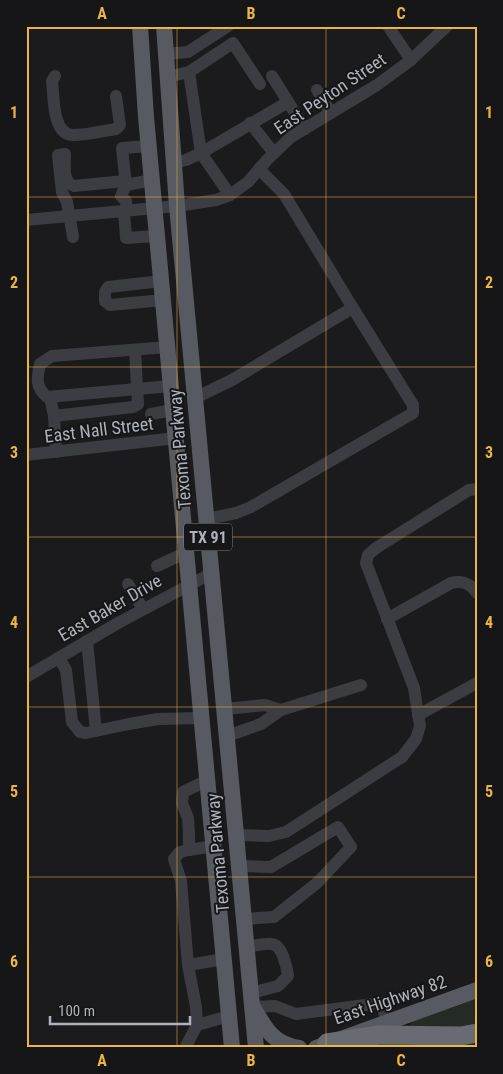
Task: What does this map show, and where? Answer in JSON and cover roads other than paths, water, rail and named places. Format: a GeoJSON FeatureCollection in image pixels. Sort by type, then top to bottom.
{"type":"FeatureCollection","features":[{"type":"Feature","properties":{"kind":"highway"},"geometry":{"type":"LineString","coordinates":[[317,1046],[380,1035],[461,1036],[477,1034]]}},
{"type":"Feature","properties":{"kind":"main road","name":"Texoma Parkway"},"geometry":{"type":"LineString","coordinates":[[140,26],[152,180],[214,846],[230,1043]]}},
{"type":"Feature","properties":{"kind":"main road","name":"Texoma Parkway"},"geometry":{"type":"LineString","coordinates":[[164,26],[173,163],[256,1048]]}},
{"type":"Feature","properties":{"kind":"main road","name":"East Highway 82"},"geometry":{"type":"LineString","coordinates":[[317,1046],[477,990]]}},
{"type":"Feature","properties":{"kind":"main road"},"geometry":{"type":"LineString","coordinates":[[252,1000],[269,1033],[279,1042],[299,1048]]}},
{"type":"Feature","properties":{"kind":"street"},"geometry":{"type":"LineString","coordinates":[[165,54],[188,52],[228,26]]}},
{"type":"Feature","properties":{"kind":"street"},"geometry":{"type":"LineString","coordinates":[[388,26],[411,60]]}},
{"type":"Feature","properties":{"kind":"street","name":"East Peyton Street"},"geometry":{"type":"LineString","coordinates":[[26,220],[177,206],[216,200],[230,195],[248,182],[291,137],[377,85],[411,60],[447,26]]}},
{"type":"Feature","properties":{"kind":"street"},"geometry":{"type":"LineString","coordinates":[[167,77],[189,72],[233,43],[260,84]]}},
{"type":"Feature","properties":{"kind":"street"},"geometry":{"type":"LineString","coordinates":[[189,72],[200,153],[230,195]]}},
{"type":"Feature","properties":{"kind":"street"},"geometry":{"type":"LineString","coordinates":[[55,76],[52,81],[56,117],[64,132],[71,135],[116,129],[120,125],[116,96]]}},
{"type":"Feature","properties":{"kind":"street"},"geometry":{"type":"LineString","coordinates":[[272,76],[305,129]]}},
{"type":"Feature","properties":{"kind":"street"},"geometry":{"type":"LineString","coordinates":[[317,90],[331,113]]}},
{"type":"Feature","properties":{"kind":"street"},"geometry":{"type":"LineString","coordinates":[[173,163],[186,160],[200,153],[288,102]]}},
{"type":"Feature","properties":{"kind":"street"},"geometry":{"type":"LineString","coordinates":[[250,124],[274,153]]}},
{"type":"Feature","properties":{"kind":"street"},"geometry":{"type":"LineString","coordinates":[[149,146],[122,148],[125,183],[121,196],[126,201],[126,238],[157,236]]}},
{"type":"Feature","properties":{"kind":"street"},"geometry":{"type":"LineString","coordinates":[[73,237],[70,216],[62,192],[58,155],[65,154],[66,180],[74,186],[152,180]]}},
{"type":"Feature","properties":{"kind":"street"},"geometry":{"type":"LineString","coordinates":[[207,518],[236,513],[251,507],[413,413],[414,405],[284,194],[259,169]]}},
{"type":"Feature","properties":{"kind":"street"},"geometry":{"type":"LineString","coordinates":[[162,281],[108,287],[105,292],[105,301],[110,305],[163,300]]}},
{"type":"Feature","properties":{"kind":"street"},"geometry":{"type":"LineString","coordinates":[[195,398],[232,380],[349,310],[351,305]]}},
{"type":"Feature","properties":{"kind":"street"},"geometry":{"type":"LineString","coordinates":[[168,347],[52,356],[40,364],[38,377],[40,392],[47,397],[171,386]]}},
{"type":"Feature","properties":{"kind":"street"},"geometry":{"type":"LineString","coordinates":[[54,416],[133,407],[138,404],[135,350]]}},
{"type":"Feature","properties":{"kind":"street"},"geometry":{"type":"LineString","coordinates":[[50,397],[54,416],[56,452]]}},
{"type":"Feature","properties":{"kind":"street"},"geometry":{"type":"LineString","coordinates":[[151,414],[173,410]]}},
{"type":"Feature","properties":{"kind":"street","name":"East Nall Street"},"geometry":{"type":"LineString","coordinates":[[26,456],[176,438]]}},
{"type":"Feature","properties":{"kind":"street"},"geometry":{"type":"LineString","coordinates":[[236,835],[269,836],[286,832],[402,757],[416,739],[420,726],[414,688],[366,563],[368,555],[376,548],[469,490],[477,489]]}},
{"type":"Feature","properties":{"kind":"street"},"geometry":{"type":"LineString","coordinates":[[157,566],[187,552]]}},
{"type":"Feature","properties":{"kind":"street","name":"East Baker Drive"},"geometry":{"type":"LineString","coordinates":[[27,676],[190,583],[212,573]]}},
{"type":"Feature","properties":{"kind":"street"},"geometry":{"type":"LineString","coordinates":[[387,619],[459,581],[467,583],[477,593]]}},
{"type":"Feature","properties":{"kind":"street"},"geometry":{"type":"LineString","coordinates":[[128,584],[144,609]]}},
{"type":"Feature","properties":{"kind":"street"},"geometry":{"type":"LineString","coordinates":[[87,641],[96,731]]}},
{"type":"Feature","properties":{"kind":"street"},"geometry":{"type":"LineString","coordinates":[[59,658],[66,670],[72,722],[80,732],[86,733],[158,719],[202,718]]}},
{"type":"Feature","properties":{"kind":"street"},"geometry":{"type":"LineString","coordinates":[[418,715],[477,683]]}},
{"type":"Feature","properties":{"kind":"street"},"geometry":{"type":"LineString","coordinates":[[227,736],[261,724],[281,710],[361,685]]}},
{"type":"Feature","properties":{"kind":"street"},"geometry":{"type":"LineString","coordinates":[[225,709],[265,705],[281,710]]}},
{"type":"Feature","properties":{"kind":"street"},"geometry":{"type":"LineString","coordinates":[[188,850],[188,826],[182,803],[183,792],[208,780]]}},
{"type":"Feature","properties":{"kind":"street"},"geometry":{"type":"LineString","coordinates":[[239,866],[271,867],[338,827],[351,848],[317,883],[274,917],[244,919]]}},
{"type":"Feature","properties":{"kind":"street"},"geometry":{"type":"LineString","coordinates":[[185,1048],[197,1024],[196,1007],[188,966],[181,881],[174,858],[180,852],[214,846]]}},
{"type":"Feature","properties":{"kind":"street"},"geometry":{"type":"LineString","coordinates":[[247,947],[273,944],[277,946],[287,965],[288,976],[278,986],[252,1000]]}},
{"type":"Feature","properties":{"kind":"street"},"geometry":{"type":"LineString","coordinates":[[188,966],[224,959]]}},
{"type":"Feature","properties":{"kind":"street"},"geometry":{"type":"LineString","coordinates":[[252,1000],[296,1014],[381,1003],[387,1022]]}},
{"type":"Feature","properties":{"kind":"street"},"geometry":{"type":"LineString","coordinates":[[197,1024],[229,1016]]}}]}
